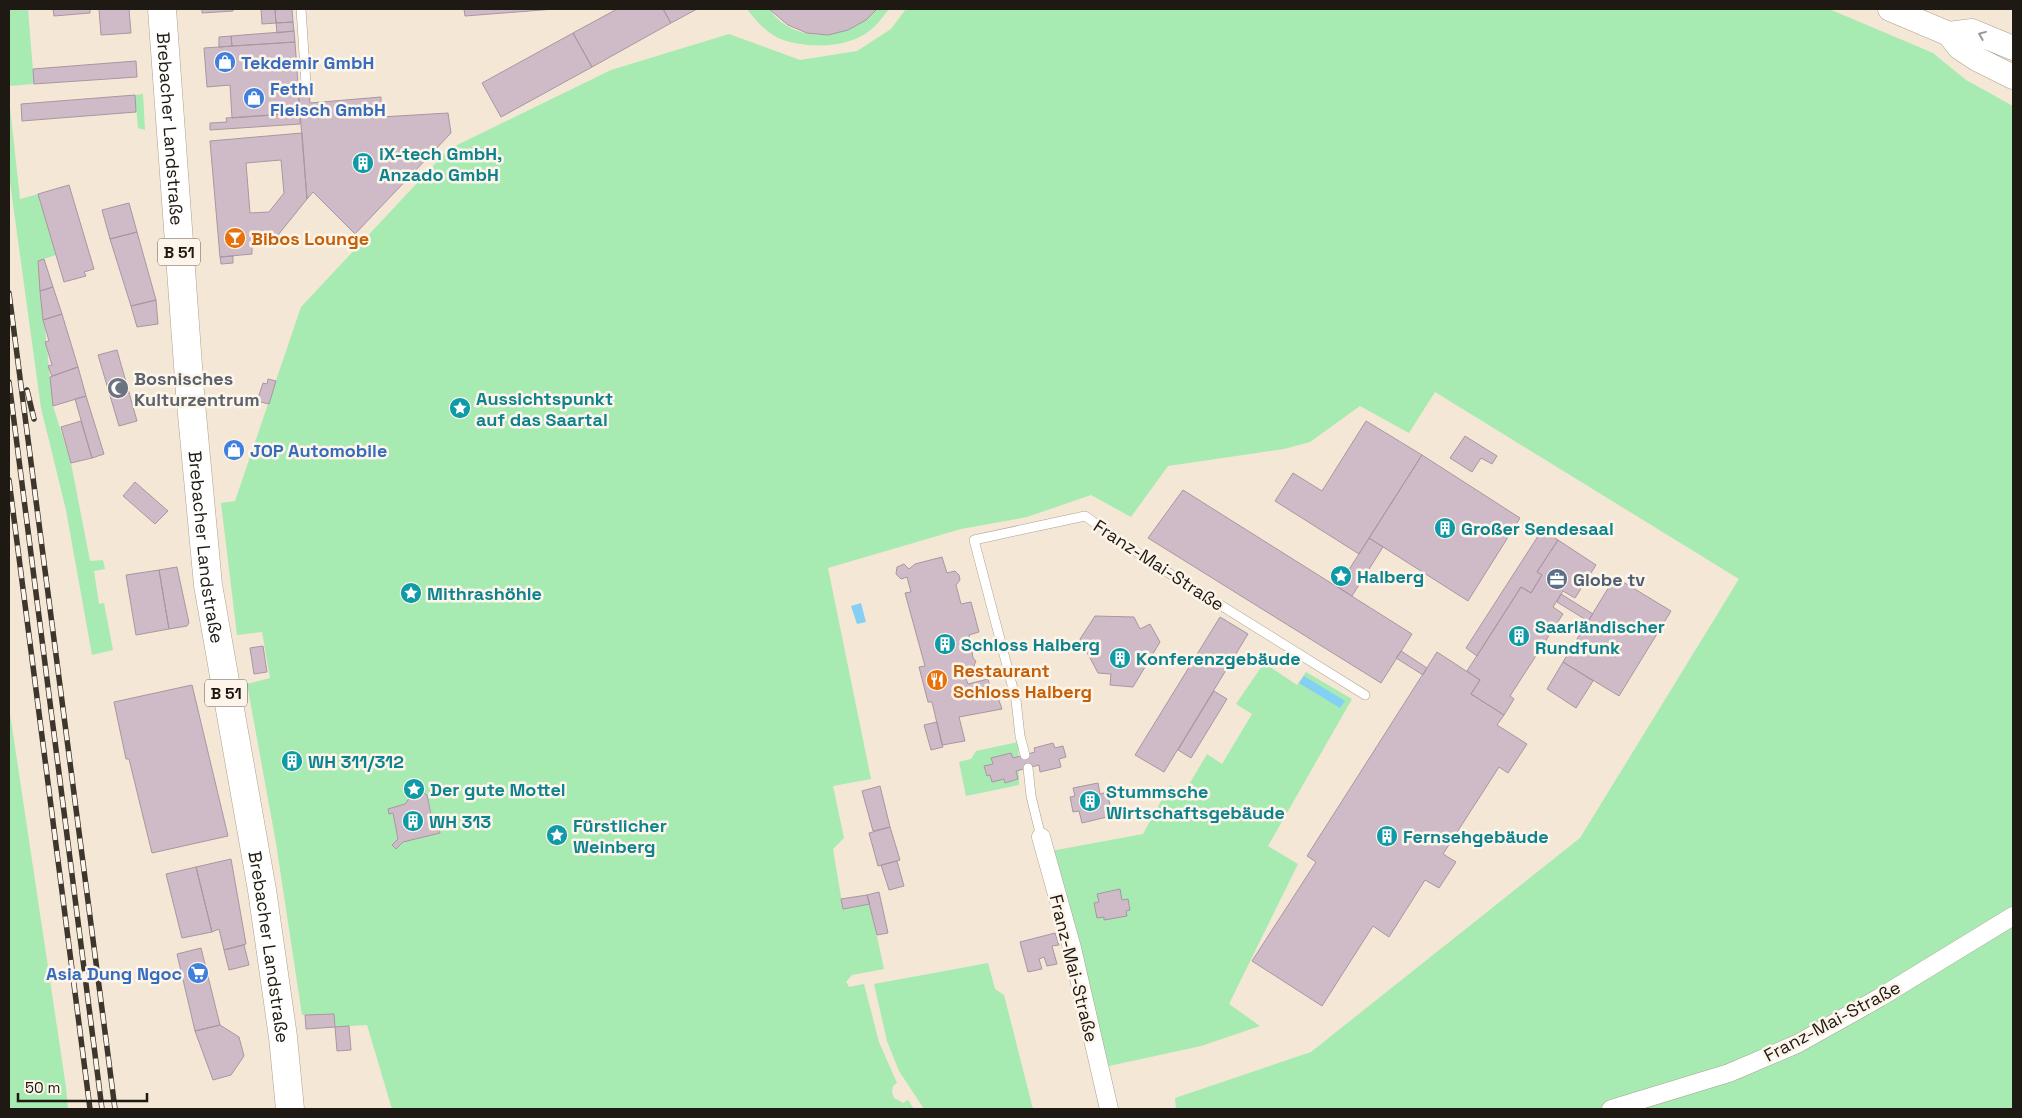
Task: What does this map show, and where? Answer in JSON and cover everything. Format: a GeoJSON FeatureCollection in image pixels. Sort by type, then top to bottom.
{"type":"FeatureCollection","features":[{"type":"Feature","properties":{"kind":"main road","name":"Brebacher Landstraße"},"geometry":{"type":"LineString","coordinates":[[162,9],[190,383],[208,585],[262,890],[289,1082],[290,1109]]}},
{"type":"Feature","properties":{"kind":"main road"},"geometry":{"type":"LineString","coordinates":[[1890,9],[1949,34],[1959,47],[1977,59],[2013,77]]}},
{"type":"Feature","properties":{"kind":"main road"},"geometry":{"type":"LineString","coordinates":[[1949,34],[1972,31],[2013,48]]}},
{"type":"Feature","properties":{"kind":"street","name":"Franz-Mai-Straße"},"geometry":{"type":"LineString","coordinates":[[1041,837],[1072,948],[1109,1109]]}},
{"type":"Feature","properties":{"kind":"street","name":"Franz-Mai-Straße"},"geometry":{"type":"LineString","coordinates":[[1611,1109],[1729,1072],[1797,1044],[1888,993],[2013,916]]}},
{"type":"Feature","properties":{"kind":"lane"},"geometry":{"type":"LineString","coordinates":[[301,9],[306,84]]}},
{"type":"Feature","properties":{"kind":"lane","name":"Franz-Mai-Straße"},"geometry":{"type":"LineString","coordinates":[[1025,755],[1020,736],[1016,700],[974,540],[1085,516],[1148,560],[1365,695]]}},
{"type":"Feature","properties":{"kind":"lane","name":"Franz-Mai-Straße"},"geometry":{"type":"LineString","coordinates":[[1028,768],[1041,837]]}},
{"type":"Feature","properties":{"kind":"green space"},"geometry":{"type":"Polygon","coordinates":[[[9,9],[28,9],[34,84],[9,86],[9,9]]]}},
{"type":"Feature","properties":{"kind":"green space"},"geometry":{"type":"Polygon","coordinates":[[[747,9],[769,9],[780,21],[793,29],[823,34],[838,32],[852,27],[877,9],[889,9],[869,32],[855,39],[834,44],[810,45],[778,38],[761,25],[747,9]]]}},
{"type":"Feature","properties":{"kind":"green space"},"geometry":{"type":"Polygon","coordinates":[[[906,9],[1829,9],[1933,53],[1966,80],[2013,106],[2013,1109],[1176,1109],[1175,1098],[1311,1052],[1580,838],[1739,579],[1435,392],[1409,433],[1360,406],[1310,442],[1284,449],[1168,466],[1131,517],[1091,495],[1027,517],[961,529],[828,568],[871,779],[833,786],[844,838],[833,849],[843,909],[870,904],[884,969],[852,975],[846,982],[849,987],[864,984],[879,1042],[897,1083],[893,1086],[894,1098],[903,1103],[908,1100],[914,1109],[392,1109],[367,1025],[335,1027],[334,1014],[302,1015],[276,843],[247,684],[270,678],[262,632],[237,635],[221,503],[235,501],[301,307],[449,149],[611,70],[729,34],[800,60],[857,51],[891,29],[906,9]]]}},
{"type":"Feature","properties":{"kind":"green space"},"geometry":{"type":"Polygon","coordinates":[[[143,94],[145,130],[138,128],[135,95],[143,94]]]}},
{"type":"Feature","properties":{"kind":"green space"},"geometry":{"type":"Polygon","coordinates":[[[9,98],[20,199],[38,194],[56,255],[38,261],[53,406],[71,463],[90,561],[103,560],[105,569],[94,571],[99,604],[104,603],[113,650],[92,655],[66,510],[41,408],[9,175],[9,98]]]}},
{"type":"Feature","properties":{"kind":"green space"},"geometry":{"type":"Polygon","coordinates":[[[1264,663],[1297,685],[1306,672],[1352,699],[1268,846],[1298,864],[1229,1004],[1260,1026],[1201,1046],[1109,1066],[1051,851],[1143,834],[1170,785],[1184,793],[1207,754],[1222,764],[1252,714],[1236,704],[1264,663]]]}},
{"type":"Feature","properties":{"kind":"green space"},"geometry":{"type":"Polygon","coordinates":[[[9,707],[66,1087],[68,1109],[9,1109],[9,707]]]}},
{"type":"Feature","properties":{"kind":"green space"},"geometry":{"type":"Polygon","coordinates":[[[1018,742],[1019,785],[966,796],[959,762],[971,759],[976,751],[1018,742]]]}},
{"type":"Feature","properties":{"kind":"green space"},"geometry":{"type":"Polygon","coordinates":[[[988,963],[995,989],[1004,995],[1033,1109],[924,1109],[899,1071],[887,1041],[874,984],[988,963]]]}},
{"type":"Feature","properties":{"kind":"water"},"geometry":{"type":"Polygon","coordinates":[[[861,603],[866,622],[857,624],[851,606],[861,603]]]}},
{"type":"Feature","properties":{"kind":"water"},"geometry":{"type":"Polygon","coordinates":[[[1304,676],[1345,701],[1340,708],[1299,683],[1304,676]]]}},
{"type":"Feature","properties":{"kind":"building"},"geometry":{"type":"Polygon","coordinates":[[[53,9],[90,9],[90,13],[54,16],[53,9]]]}},
{"type":"Feature","properties":{"kind":"building"},"geometry":{"type":"Polygon","coordinates":[[[99,9],[129,9],[131,33],[101,35],[99,9]]]}},
{"type":"Feature","properties":{"kind":"building"},"geometry":{"type":"Polygon","coordinates":[[[202,9],[233,9],[233,11],[202,13],[202,9]]]}},
{"type":"Feature","properties":{"kind":"building"},"geometry":{"type":"Polygon","coordinates":[[[261,9],[275,9],[276,23],[262,24],[261,9]]]}},
{"type":"Feature","properties":{"kind":"building"},"geometry":{"type":"Polygon","coordinates":[[[275,9],[292,9],[293,22],[276,23],[275,9]]]}},
{"type":"Feature","properties":{"kind":"building"},"geometry":{"type":"Polygon","coordinates":[[[464,9],[555,9],[465,16],[464,9]]]}},
{"type":"Feature","properties":{"kind":"building"},"geometry":{"type":"Polygon","coordinates":[[[617,9],[663,9],[671,23],[592,67],[573,33],[617,9]]]}},
{"type":"Feature","properties":{"kind":"building"},"geometry":{"type":"Polygon","coordinates":[[[663,9],[697,9],[671,23],[663,9]]]}},
{"type":"Feature","properties":{"kind":"building"},"geometry":{"type":"Polygon","coordinates":[[[769,9],[877,9],[866,20],[848,30],[828,35],[807,33],[788,25],[769,9]]]}},
{"type":"Feature","properties":{"kind":"building"},"geometry":{"type":"Polygon","coordinates":[[[293,22],[294,31],[277,33],[276,23],[293,22]]]}},
{"type":"Feature","properties":{"kind":"building"},"geometry":{"type":"Polygon","coordinates":[[[294,31],[295,42],[232,46],[231,36],[294,31]]]}},
{"type":"Feature","properties":{"kind":"building"},"geometry":{"type":"Polygon","coordinates":[[[573,33],[592,67],[501,117],[482,83],[573,33]]]}},
{"type":"Feature","properties":{"kind":"building"},"geometry":{"type":"Polygon","coordinates":[[[231,36],[232,46],[219,47],[219,37],[231,36]]]}},
{"type":"Feature","properties":{"kind":"building"},"geometry":{"type":"Polygon","coordinates":[[[295,42],[300,113],[232,118],[230,85],[207,87],[204,48],[295,42]]]}},
{"type":"Feature","properties":{"kind":"building"},"geometry":{"type":"Polygon","coordinates":[[[136,61],[137,77],[34,84],[33,69],[136,61]]]}},
{"type":"Feature","properties":{"kind":"building","name":"iX-tech GmbH, Anzado GmbH"},"geometry":{"type":"Polygon","coordinates":[[[309,87],[310,103],[381,97],[381,117],[448,113],[451,133],[355,234],[313,192],[307,199],[298,88],[309,87]]]}},
{"type":"Feature","properties":{"kind":"building"},"geometry":{"type":"Polygon","coordinates":[[[135,95],[136,112],[22,121],[21,104],[135,95]]]}},
{"type":"Feature","properties":{"kind":"building"},"geometry":{"type":"Polygon","coordinates":[[[300,113],[300,124],[210,130],[210,123],[227,122],[226,118],[300,113]]]}},
{"type":"Feature","properties":{"kind":"building"},"geometry":{"type":"Polygon","coordinates":[[[302,133],[307,199],[274,240],[252,241],[252,254],[220,257],[210,141],[302,133]],[[281,160],[246,163],[250,213],[269,212],[284,193],[281,160]]]}},
{"type":"Feature","properties":{"kind":"building"},"geometry":{"type":"Polygon","coordinates":[[[69,185],[94,269],[84,272],[86,276],[64,282],[38,194],[69,185]]]}},
{"type":"Feature","properties":{"kind":"building"},"geometry":{"type":"Polygon","coordinates":[[[129,203],[137,232],[110,239],[102,210],[129,203]]]}},
{"type":"Feature","properties":{"kind":"building"},"geometry":{"type":"Polygon","coordinates":[[[137,232],[156,300],[131,306],[110,239],[137,232]]]}},
{"type":"Feature","properties":{"kind":"building"},"geometry":{"type":"Polygon","coordinates":[[[233,256],[233,263],[221,264],[220,257],[233,256]]]}},
{"type":"Feature","properties":{"kind":"building"},"geometry":{"type":"Polygon","coordinates":[[[44,259],[53,287],[40,291],[38,261],[44,259]]]}},
{"type":"Feature","properties":{"kind":"building"},"geometry":{"type":"Polygon","coordinates":[[[53,287],[62,314],[43,320],[40,291],[53,287]]]}},
{"type":"Feature","properties":{"kind":"building"},"geometry":{"type":"Polygon","coordinates":[[[156,300],[158,324],[137,327],[131,306],[156,300]]]}},
{"type":"Feature","properties":{"kind":"building"},"geometry":{"type":"Polygon","coordinates":[[[62,314],[78,367],[52,376],[48,366],[52,365],[45,342],[49,341],[43,320],[62,314]]]}},
{"type":"Feature","properties":{"kind":"building","name":"Bosnisches Kulturzentrum"},"geometry":{"type":"Polygon","coordinates":[[[117,350],[137,421],[119,426],[98,355],[117,350]]]}},
{"type":"Feature","properties":{"kind":"building"},"geometry":{"type":"Polygon","coordinates":[[[78,367],[86,396],[53,406],[50,377],[78,367]]]}},
{"type":"Feature","properties":{"kind":"building"},"geometry":{"type":"Polygon","coordinates":[[[268,379],[276,381],[269,404],[257,401],[263,383],[267,384],[268,379]]]}},
{"type":"Feature","properties":{"kind":"building"},"geometry":{"type":"Polygon","coordinates":[[[86,396],[104,454],[92,458],[75,399],[86,396]]]}},
{"type":"Feature","properties":{"kind":"building"},"geometry":{"type":"Polygon","coordinates":[[[81,421],[92,458],[71,463],[61,427],[81,421]]]}},
{"type":"Feature","properties":{"kind":"building"},"geometry":{"type":"Polygon","coordinates":[[[1366,421],[1422,455],[1359,554],[1275,501],[1293,473],[1322,491],[1366,421]]]}},
{"type":"Feature","properties":{"kind":"building"},"geometry":{"type":"Polygon","coordinates":[[[1465,436],[1497,456],[1492,464],[1481,458],[1472,472],[1450,458],[1465,436]]]}},
{"type":"Feature","properties":{"kind":"building","name":"Großer Sendesaal"},"geometry":{"type":"Polygon","coordinates":[[[1422,455],[1520,518],[1468,601],[1369,538],[1422,455]]]}},
{"type":"Feature","properties":{"kind":"building"},"geometry":{"type":"Polygon","coordinates":[[[135,482],[168,511],[155,524],[123,496],[135,482]]]}},
{"type":"Feature","properties":{"kind":"building"},"geometry":{"type":"Polygon","coordinates":[[[1183,490],[1412,634],[1381,683],[1148,538],[1183,490]]]}},
{"type":"Feature","properties":{"kind":"building"},"geometry":{"type":"Polygon","coordinates":[[[1542,530],[1558,540],[1537,572],[1542,575],[1531,593],[1521,587],[1477,656],[1466,648],[1542,530]]]}},
{"type":"Feature","properties":{"kind":"building"},"geometry":{"type":"Polygon","coordinates":[[[1369,538],[1383,547],[1352,596],[1338,587],[1369,538]]]}},
{"type":"Feature","properties":{"kind":"building","name":"Saarländischer Rundfunk"},"geometry":{"type":"Polygon","coordinates":[[[1558,540],[1596,565],[1575,598],[1563,591],[1553,607],[1563,614],[1510,696],[1514,699],[1504,715],[1471,694],[1480,680],[1467,671],[1521,587],[1531,593],[1542,575],[1537,572],[1558,540]]]}},
{"type":"Feature","properties":{"kind":"building","name":"Schloss Halberg"},"geometry":{"type":"Polygon","coordinates":[[[942,557],[947,573],[955,571],[959,575],[960,580],[956,585],[961,604],[971,602],[979,632],[969,635],[973,658],[976,661],[973,668],[963,671],[968,684],[988,679],[991,690],[995,689],[1002,709],[959,717],[965,741],[942,745],[932,702],[928,702],[919,667],[925,666],[905,593],[911,592],[907,577],[901,579],[896,574],[897,567],[904,564],[909,569],[915,564],[942,557]]]}},
{"type":"Feature","properties":{"kind":"building"},"geometry":{"type":"Polygon","coordinates":[[[177,567],[189,623],[187,626],[169,629],[159,570],[177,567]]]}},
{"type":"Feature","properties":{"kind":"building"},"geometry":{"type":"Polygon","coordinates":[[[159,570],[169,629],[136,635],[126,575],[159,570]]]}},
{"type":"Feature","properties":{"kind":"building"},"geometry":{"type":"Polygon","coordinates":[[[1615,577],[1671,611],[1619,696],[1563,662],[1615,577]]]}},
{"type":"Feature","properties":{"kind":"building"},"geometry":{"type":"Polygon","coordinates":[[[1561,594],[1593,614],[1588,621],[1557,602],[1561,594]]]}},
{"type":"Feature","properties":{"kind":"building","name":"Konferenzgebäude"},"geometry":{"type":"Polygon","coordinates":[[[1095,616],[1134,617],[1140,629],[1150,624],[1160,642],[1133,687],[1110,685],[1111,674],[1098,673],[1080,639],[1095,616]]]}},
{"type":"Feature","properties":{"kind":"building"},"geometry":{"type":"Polygon","coordinates":[[[1220,617],[1248,634],[1164,772],[1135,755],[1220,617]]]}},
{"type":"Feature","properties":{"kind":"building"},"geometry":{"type":"Polygon","coordinates":[[[263,646],[267,672],[254,674],[250,648],[263,646]]]}},
{"type":"Feature","properties":{"kind":"building"},"geometry":{"type":"Polygon","coordinates":[[[1401,651],[1427,668],[1423,675],[1396,658],[1401,651]]]}},
{"type":"Feature","properties":{"kind":"building","name":"Fernsehgebäude"},"geometry":{"type":"Polygon","coordinates":[[[1437,652],[1480,680],[1471,694],[1504,715],[1497,725],[1527,744],[1508,773],[1499,767],[1443,854],[1456,862],[1439,888],[1425,880],[1389,937],[1373,926],[1322,1006],[1252,961],[1316,862],[1307,856],[1437,652]]]}},
{"type":"Feature","properties":{"kind":"building"},"geometry":{"type":"Polygon","coordinates":[[[1563,662],[1593,681],[1576,708],[1547,689],[1563,662]]]}},
{"type":"Feature","properties":{"kind":"building"},"geometry":{"type":"Polygon","coordinates":[[[192,685],[228,836],[152,853],[129,759],[126,759],[114,702],[192,685]]]}},
{"type":"Feature","properties":{"kind":"building"},"geometry":{"type":"Polygon","coordinates":[[[1214,691],[1227,699],[1191,758],[1178,750],[1214,691]]]}},
{"type":"Feature","properties":{"kind":"building"},"geometry":{"type":"Polygon","coordinates":[[[937,722],[943,747],[931,750],[924,725],[937,722]]]}},
{"type":"Feature","properties":{"kind":"building"},"geometry":{"type":"Polygon","coordinates":[[[1053,743],[1055,748],[1063,746],[1066,757],[1059,759],[1061,767],[1040,772],[1039,765],[1016,771],[1018,779],[1005,783],[1004,779],[992,782],[990,775],[987,776],[984,766],[993,764],[991,758],[1011,753],[1013,758],[1035,752],[1034,748],[1053,743]]]}},
{"type":"Feature","properties":{"kind":"building","name":"WH 311/312"},"geometry":{"type":"Polygon","coordinates":[[[296,751],[300,754],[296,771],[284,768],[287,752],[294,754],[296,751]]]}},
{"type":"Feature","properties":{"kind":"building","name":"Stummsche Wirtschaftsgebäude"},"geometry":{"type":"Polygon","coordinates":[[[1098,783],[1100,794],[1107,792],[1110,805],[1105,806],[1107,817],[1082,823],[1079,811],[1073,812],[1070,797],[1075,796],[1073,788],[1098,783]]]}},
{"type":"Feature","properties":{"kind":"building"},"geometry":{"type":"Polygon","coordinates":[[[880,786],[890,827],[873,831],[862,791],[880,786]]]}},
{"type":"Feature","properties":{"kind":"building","name":"WH 313"},"geometry":{"type":"Polygon","coordinates":[[[416,789],[427,795],[434,829],[439,828],[440,833],[403,842],[396,849],[392,845],[398,839],[393,813],[389,814],[388,809],[405,804],[416,789]]]}},
{"type":"Feature","properties":{"kind":"building"},"geometry":{"type":"Polygon","coordinates":[[[890,827],[900,860],[878,866],[869,833],[890,827]]]}},
{"type":"Feature","properties":{"kind":"building"},"geometry":{"type":"Polygon","coordinates":[[[231,859],[246,944],[224,950],[219,929],[212,932],[196,867],[231,859]]]}},
{"type":"Feature","properties":{"kind":"building"},"geometry":{"type":"Polygon","coordinates":[[[897,861],[904,886],[889,890],[881,865],[897,861]]]}},
{"type":"Feature","properties":{"kind":"building"},"geometry":{"type":"Polygon","coordinates":[[[196,867],[212,932],[182,938],[166,874],[196,867]]]}},
{"type":"Feature","properties":{"kind":"building"},"geometry":{"type":"Polygon","coordinates":[[[1120,889],[1122,900],[1128,899],[1130,910],[1126,911],[1127,916],[1104,920],[1104,917],[1097,918],[1094,903],[1099,902],[1097,894],[1120,889]]]}},
{"type":"Feature","properties":{"kind":"building"},"geometry":{"type":"Polygon","coordinates":[[[879,892],[888,933],[877,935],[867,895],[879,892]]]}},
{"type":"Feature","properties":{"kind":"building"},"geometry":{"type":"Polygon","coordinates":[[[867,895],[870,904],[843,909],[841,899],[867,895]]]}},
{"type":"Feature","properties":{"kind":"building"},"geometry":{"type":"Polygon","coordinates":[[[1055,933],[1059,945],[1052,946],[1057,964],[1047,966],[1044,957],[1039,959],[1042,969],[1028,972],[1020,942],[1055,933]]]}},
{"type":"Feature","properties":{"kind":"building"},"geometry":{"type":"Polygon","coordinates":[[[244,945],[249,965],[229,970],[224,950],[244,945]]]}},
{"type":"Feature","properties":{"kind":"building"},"geometry":{"type":"Polygon","coordinates":[[[201,948],[220,1025],[195,1031],[177,954],[201,948]]]}},
{"type":"Feature","properties":{"kind":"building"},"geometry":{"type":"Polygon","coordinates":[[[334,1014],[335,1027],[306,1029],[305,1015],[334,1014]]]}},
{"type":"Feature","properties":{"kind":"building"},"geometry":{"type":"Polygon","coordinates":[[[220,1025],[239,1037],[244,1056],[231,1075],[213,1080],[195,1031],[220,1025]]]}},
{"type":"Feature","properties":{"kind":"building"},"geometry":{"type":"Polygon","coordinates":[[[349,1026],[351,1050],[337,1051],[335,1027],[349,1026]]]}},
{"type":"Feature","properties":{"kind":"railway"},"geometry":{"type":"LineString","coordinates":[[9,293],[115,1109]]}},
{"type":"Feature","properties":{"kind":"railway"},"geometry":{"type":"LineString","coordinates":[[9,382],[102,1109]]}},
{"type":"Feature","properties":{"kind":"railway"},"geometry":{"type":"LineString","coordinates":[[27,390],[34,419]]}},
{"type":"Feature","properties":{"kind":"railway"},"geometry":{"type":"LineString","coordinates":[[9,480],[90,1109]]}},
{"type":"Feature","properties":{"kind":"place","name":"Tekdemir GmbH"},"geometry":{"type":"Point","coordinates":[225,62]}},
{"type":"Feature","properties":{"kind":"place","name":"Fethi Fleisch GmbH"},"geometry":{"type":"Point","coordinates":[254,98]}},
{"type":"Feature","properties":{"kind":"place","name":"iX-tech GmbH, Anzado GmbH"},"geometry":{"type":"Point","coordinates":[363,163]}},
{"type":"Feature","properties":{"kind":"place","name":"Bibos Lounge"},"geometry":{"type":"Point","coordinates":[235,238]}},
{"type":"Feature","properties":{"kind":"place","name":"Bosnisches Kulturzentrum"},"geometry":{"type":"Point","coordinates":[118,388]}},
{"type":"Feature","properties":{"kind":"place","name":"Aussichtspunkt auf das Saartal"},"geometry":{"type":"Point","coordinates":[460,408]}},
{"type":"Feature","properties":{"kind":"place","name":"JOP Automobile"},"geometry":{"type":"Point","coordinates":[234,450]}},
{"type":"Feature","properties":{"kind":"place","name":"Großer Sendesaal"},"geometry":{"type":"Point","coordinates":[1445,528]}},
{"type":"Feature","properties":{"kind":"place","name":"Halberg"},"geometry":{"type":"Point","coordinates":[1341,576]}},
{"type":"Feature","properties":{"kind":"place","name":"Globe tv"},"geometry":{"type":"Point","coordinates":[1557,579]}},
{"type":"Feature","properties":{"kind":"place","name":"Mithrashöhle"},"geometry":{"type":"Point","coordinates":[411,593]}},
{"type":"Feature","properties":{"kind":"place","name":"Saarländischer Rundfunk"},"geometry":{"type":"Point","coordinates":[1519,636]}},
{"type":"Feature","properties":{"kind":"place","name":"Schloss Halberg"},"geometry":{"type":"Point","coordinates":[945,644]}},
{"type":"Feature","properties":{"kind":"place","name":"Konferenzgebäude"},"geometry":{"type":"Point","coordinates":[1120,658]}},
{"type":"Feature","properties":{"kind":"place","name":"Restaurant Schloss Halberg"},"geometry":{"type":"Point","coordinates":[937,680]}},
{"type":"Feature","properties":{"kind":"place","name":"WH 311/312"},"geometry":{"type":"Point","coordinates":[292,761]}},
{"type":"Feature","properties":{"kind":"place","name":"Der gute Mottel"},"geometry":{"type":"Point","coordinates":[414,789]}},
{"type":"Feature","properties":{"kind":"place","name":"Stummsche Wirtschaftsgebäude"},"geometry":{"type":"Point","coordinates":[1090,801]}},
{"type":"Feature","properties":{"kind":"place","name":"WH 313"},"geometry":{"type":"Point","coordinates":[413,821]}},
{"type":"Feature","properties":{"kind":"place","name":"Fürstlicher Weinberg"},"geometry":{"type":"Point","coordinates":[557,835]}},
{"type":"Feature","properties":{"kind":"place","name":"Fernsehgebäude"},"geometry":{"type":"Point","coordinates":[1387,836]}},
{"type":"Feature","properties":{"kind":"place","name":"Asia Dung Ngoc"},"geometry":{"type":"Point","coordinates":[198,973]}}]}
